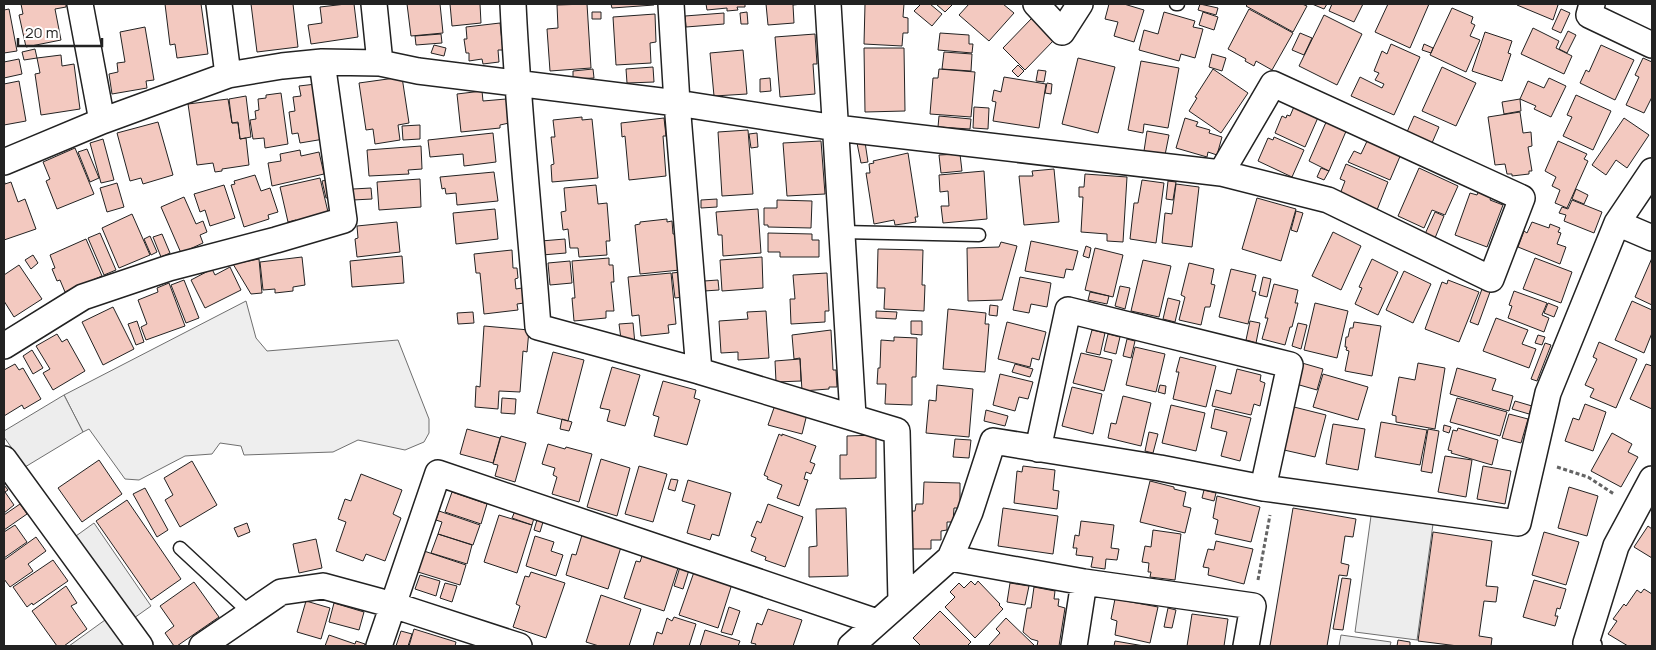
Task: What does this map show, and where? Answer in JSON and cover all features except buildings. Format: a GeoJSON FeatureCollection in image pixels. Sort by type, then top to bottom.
{"type":"FeatureCollection","features":[{"type":"Feature","properties":{"kind":"street"},"geometry":{"type":"LineString","coordinates":[[80,4],[102,121]]}},
{"type":"Feature","properties":{"kind":"street"},"geometry":{"type":"LineString","coordinates":[[219,4],[228,76]]}},
{"type":"Feature","properties":{"kind":"street"},"geometry":{"type":"LineString","coordinates":[[374,4],[380,63]]}},
{"type":"Feature","properties":{"kind":"street"},"geometry":{"type":"LineString","coordinates":[[513,4],[516,83],[538,327],[699,371],[897,431],[901,601]]}},
{"type":"Feature","properties":{"kind":"street"},"geometry":{"type":"LineString","coordinates":[[671,4],[677,103],[699,371]]}},
{"type":"Feature","properties":{"kind":"street"},"geometry":{"type":"LineString","coordinates":[[828,4],[852,416]]}},
{"type":"Feature","properties":{"kind":"street"},"geometry":{"type":"LineString","coordinates":[[1036,4],[1062,32],[1080,4]]}},
{"type":"Feature","properties":{"kind":"street"},"geometry":{"type":"LineString","coordinates":[[1592,4],[1589,15],[1652,44]]}},
{"type":"Feature","properties":{"kind":"street"},"geometry":{"type":"LineString","coordinates":[[4,162],[102,121],[228,76],[282,66],[322,62],[380,63],[418,71],[677,103],[836,128],[1221,173],[1328,200],[1491,279],[1522,198],[1273,84],[1221,173]]}},
{"type":"Feature","properties":{"kind":"street"},"geometry":{"type":"LineString","coordinates":[[4,346],[83,297],[169,268],[344,220],[322,62]]}},
{"type":"Feature","properties":{"kind":"street"},"geometry":{"type":"LineString","coordinates":[[851,646],[950,558],[970,512],[993,441],[1160,468],[1269,489],[1518,523],[1548,393],[1617,224],[1652,171]]}},
{"type":"Feature","properties":{"kind":"street"},"geometry":{"type":"LineString","coordinates":[[1617,224],[1652,238]]}},
{"type":"Feature","properties":{"kind":"street"},"geometry":{"type":"LineString","coordinates":[[1038,449],[1068,310],[1290,365],[1269,489]]}},
{"type":"Feature","properties":{"kind":"street"},"geometry":{"type":"LineString","coordinates":[[4,459],[140,646]]}},
{"type":"Feature","properties":{"kind":"street"},"geometry":{"type":"LineString","coordinates":[[379,646],[438,473],[877,622]]}},
{"type":"Feature","properties":{"kind":"street"},"geometry":{"type":"LineString","coordinates":[[1589,646],[1586,644],[1616,546],[1652,479]]}},
{"type":"Feature","properties":{"kind":"street"},"geometry":{"type":"LineString","coordinates":[[950,558],[1084,582],[1253,606],[1246,646]]}},
{"type":"Feature","properties":{"kind":"street"},"geometry":{"type":"LineString","coordinates":[[1074,646],[1084,582]]}},
{"type":"Feature","properties":{"kind":"street"},"geometry":{"type":"LineString","coordinates":[[202,646],[281,592],[323,586],[393,604],[519,646]]}},
{"type":"Feature","properties":{"kind":"lane"},"geometry":{"type":"LineString","coordinates":[[842,232],[979,235]]}},
{"type":"Feature","properties":{"kind":"lane"},"geometry":{"type":"LineString","coordinates":[[180,548],[250,613]]}},
{"type":"Feature","properties":{"kind":"path"},"geometry":{"type":"LineString","coordinates":[[1533,459],[1588,478],[1619,498]]}},
{"type":"Feature","properties":{"kind":"path"},"geometry":{"type":"LineString","coordinates":[[1253,606],[1269,489]]}},
{"type":"Feature","properties":{"kind":"shaded area"},"geometry":{"type":"Polygon","coordinates":[[[246,301],[256,338],[267,351],[398,340],[429,419],[429,433],[424,442],[405,450],[358,440],[333,452],[244,455],[241,446],[220,443],[212,454],[185,456],[139,480],[125,479],[89,429],[83,432],[64,395],[246,301]]]}},
{"type":"Feature","properties":{"kind":"shaded area"},"geometry":{"type":"Polygon","coordinates":[[[64,395],[83,432],[25,467],[4,437],[4,431],[64,395]]]}},
{"type":"Feature","properties":{"kind":"shaded area"},"geometry":{"type":"Polygon","coordinates":[[[1371,516],[1433,524],[1417,640],[1355,632],[1371,516]]]}},
{"type":"Feature","properties":{"kind":"shaded area"},"geometry":{"type":"Polygon","coordinates":[[[94,523],[151,606],[134,618],[76,536],[94,523]]]}},
{"type":"Feature","properties":{"kind":"shaded area"},"geometry":{"type":"Polygon","coordinates":[[[105,620],[125,646],[69,646],[105,620]]]}},
{"type":"Feature","properties":{"kind":"shaded area"},"geometry":{"type":"Polygon","coordinates":[[[1341,635],[1391,642],[1390,646],[1339,646],[1341,635]]]}}]}
